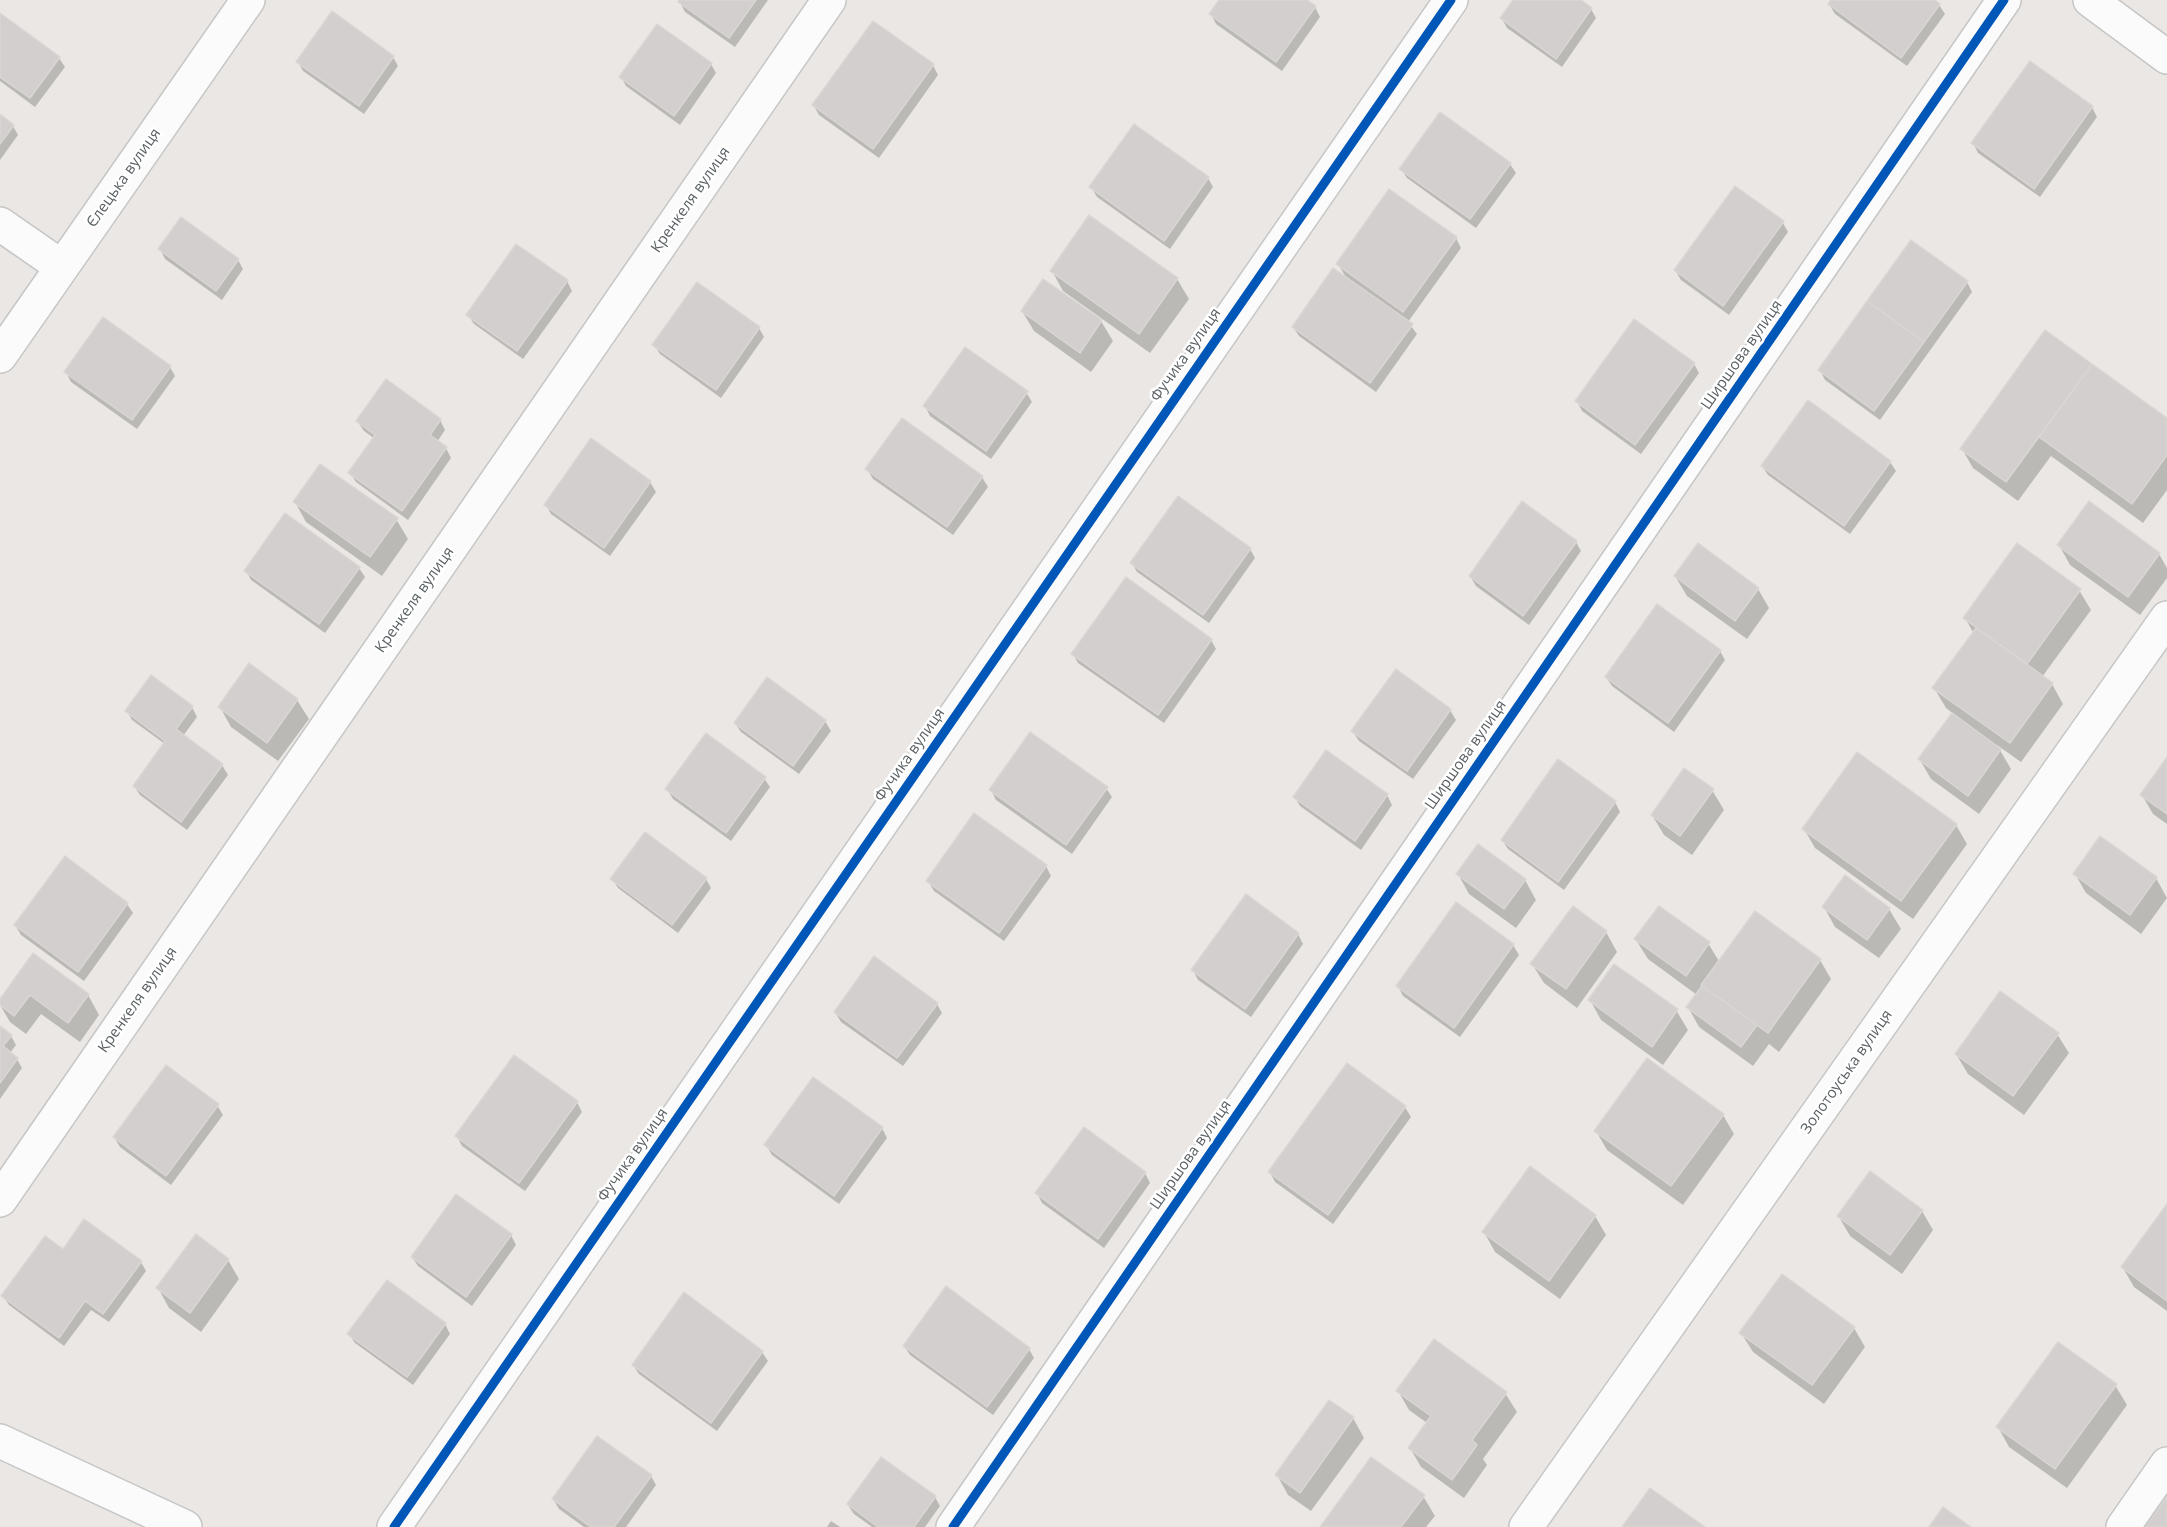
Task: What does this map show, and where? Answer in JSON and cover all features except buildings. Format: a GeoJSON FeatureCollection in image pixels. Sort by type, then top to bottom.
{"type":"FeatureCollection","features":[{"type":"Feature","properties":{"kind":"street","name":"Єлецька вулиця"},"geometry":{"type":"LineString","coordinates":[[0,356],[248,0]]}},
{"type":"Feature","properties":{"kind":"street","name":"Кренкеля вулиця"},"geometry":{"type":"LineString","coordinates":[[0,1200],[829,0]]}},
{"type":"Feature","properties":{"kind":"street","name":"Фучика вулиця"},"geometry":{"type":"LineString","coordinates":[[394,1527],[1451,0]]}},
{"type":"Feature","properties":{"kind":"street","name":"Ширшова вулиця"},"geometry":{"type":"LineString","coordinates":[[953,1527],[2004,0]]}},
{"type":"Feature","properties":{"kind":"street"},"geometry":{"type":"LineString","coordinates":[[2090,0],[2167,57]]}},
{"type":"Feature","properties":{"kind":"street"},"geometry":{"type":"LineString","coordinates":[[0,224],[62,267]]}},
{"type":"Feature","properties":{"kind":"street","name":"Золотоуська вулиця"},"geometry":{"type":"LineString","coordinates":[[1526,1527],[2167,618]]}},
{"type":"Feature","properties":{"kind":"street"},"geometry":{"type":"LineString","coordinates":[[0,1441],[185,1527]]}},
{"type":"Feature","properties":{"kind":"street"},"geometry":{"type":"LineString","coordinates":[[2123,1527],[2167,1464]]}},
{"type":"Feature","properties":{"kind":"cycle path"},"geometry":{"type":"LineString","coordinates":[[394,1527],[1451,0]]}},
{"type":"Feature","properties":{"kind":"cycle path"},"geometry":{"type":"LineString","coordinates":[[953,1527],[2004,0]]}}]}
